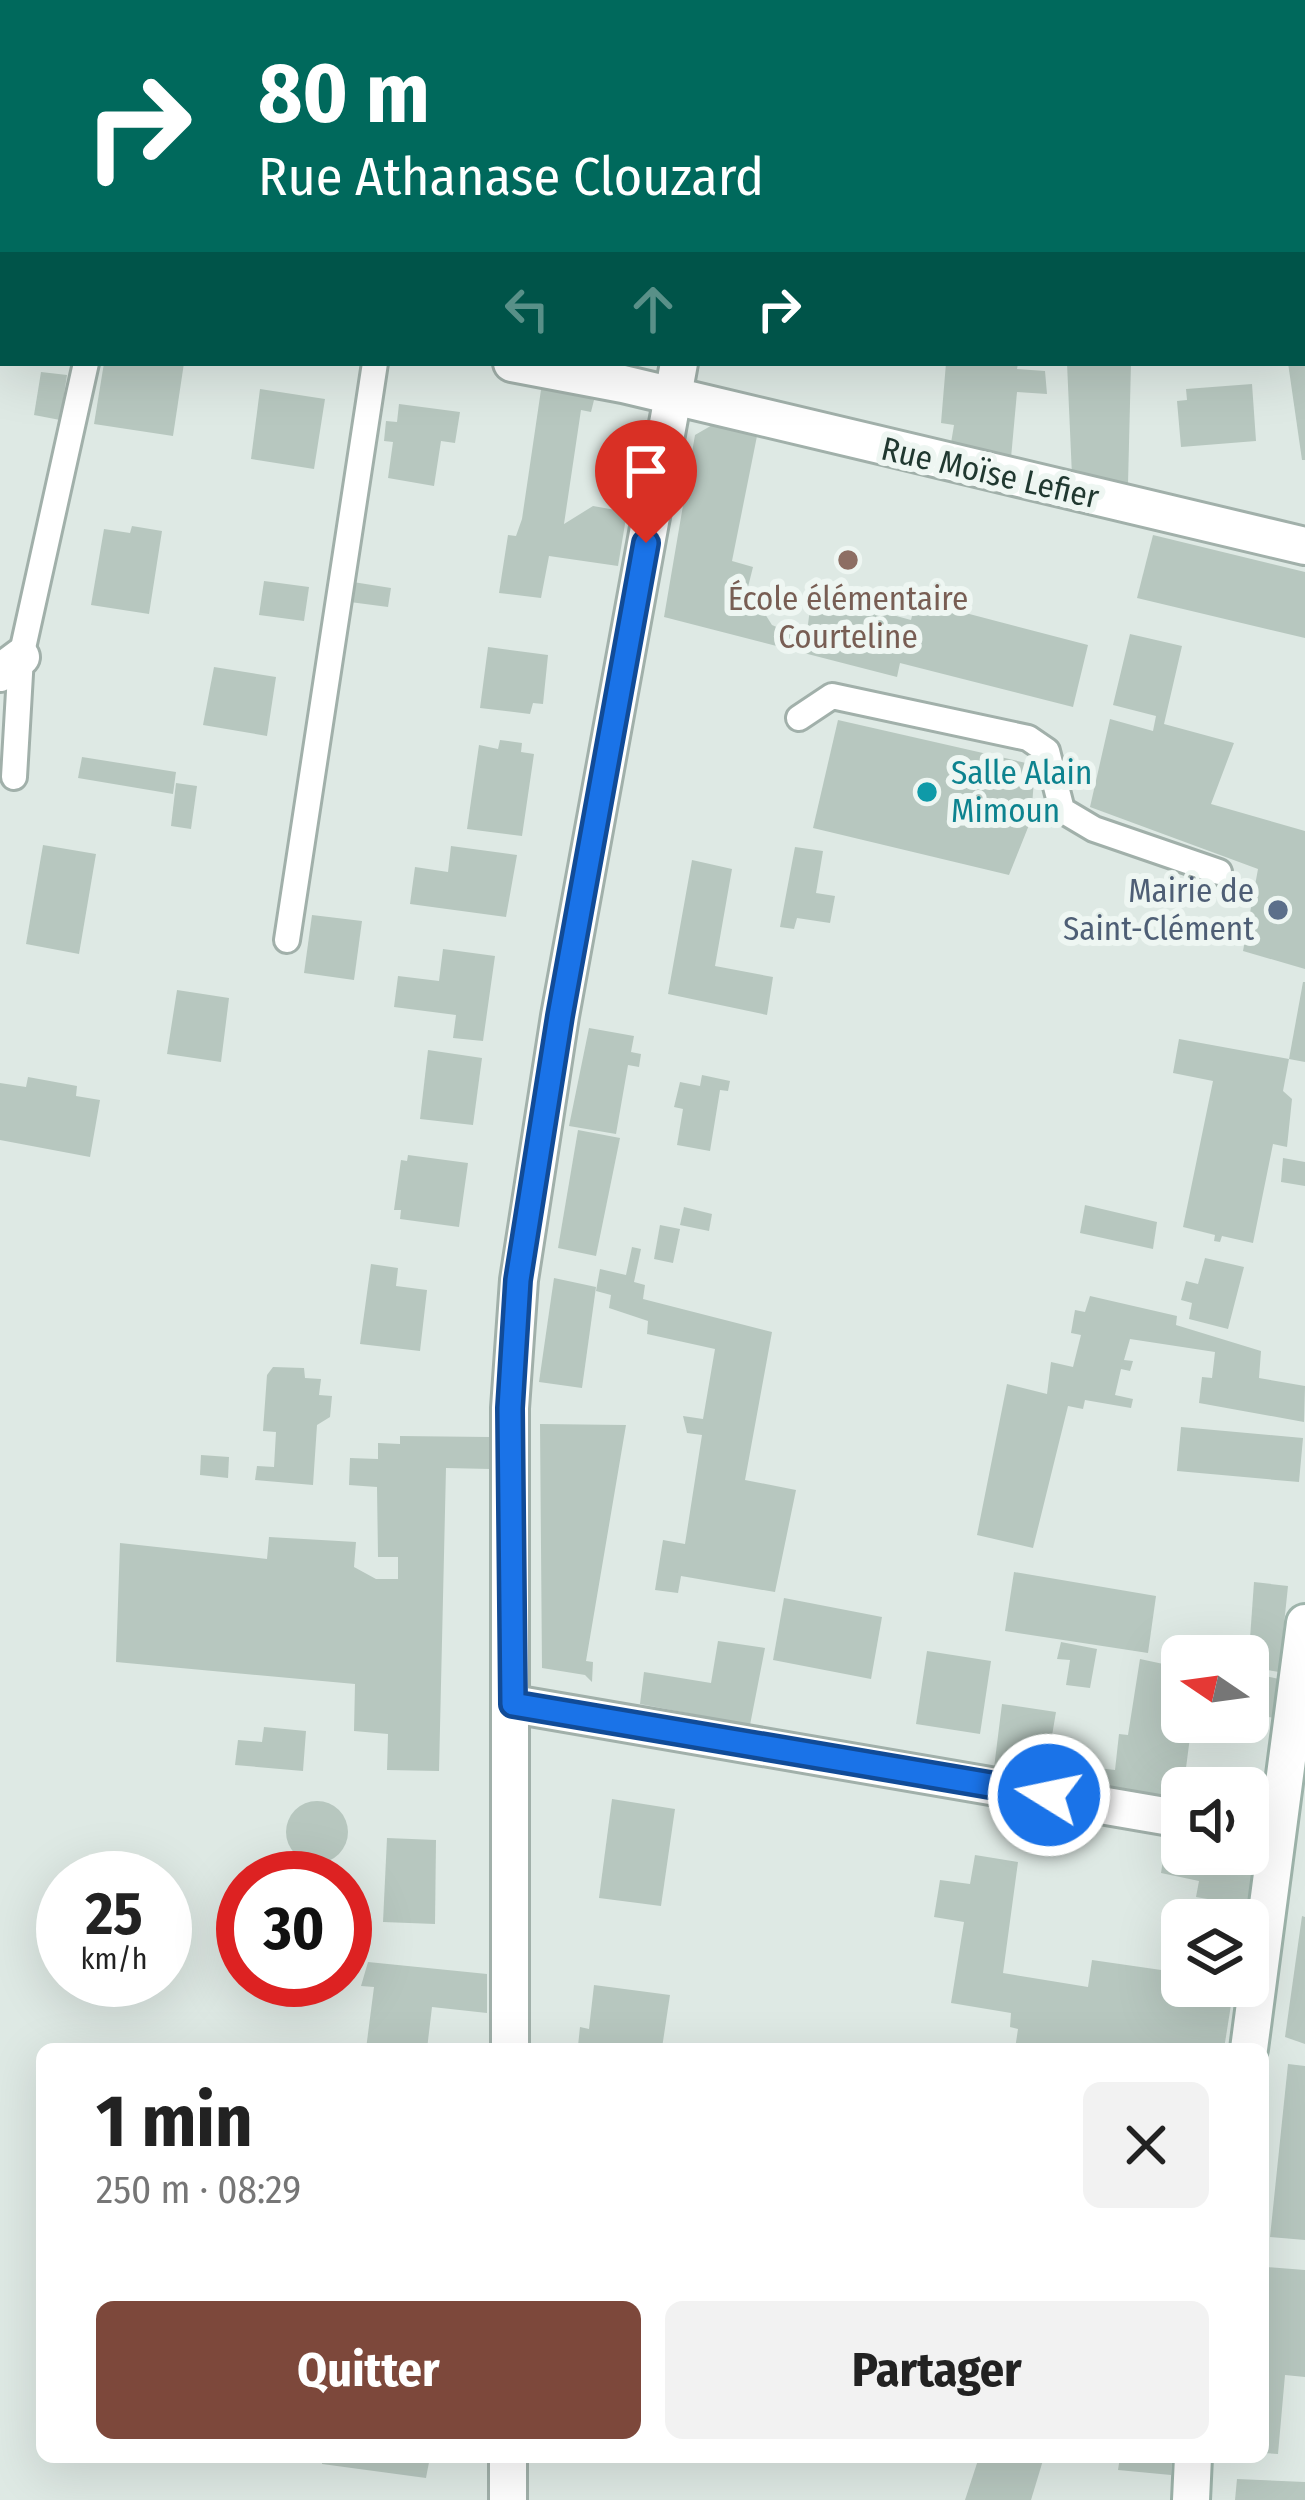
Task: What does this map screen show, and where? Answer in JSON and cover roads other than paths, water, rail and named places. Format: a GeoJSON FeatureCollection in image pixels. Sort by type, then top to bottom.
{"type":"FeatureCollection","features":[{"type":"Feature","properties":{"kind":"street","name":"Rue Moïse Lefier"},"geometry":{"type":"LineString","coordinates":[[541,366],[677,380],[1305,546]]}},
{"type":"Feature","properties":{"kind":"street"},"geometry":{"type":"LineString","coordinates":[[510,2043],[510,1408],[518,1280],[630,682],[677,380]]}},
{"type":"Feature","properties":{"kind":"street"},"geometry":{"type":"LineString","coordinates":[[1269,1804],[1305,1623]]}},
{"type":"Feature","properties":{"kind":"street"},"geometry":{"type":"LineString","coordinates":[[513,1704],[1161,1815]]}},
{"type":"Feature","properties":{"kind":"street"},"geometry":{"type":"LineString","coordinates":[[1249,2043],[1260,1875]]}},
{"type":"Feature","properties":{"kind":"street"},"geometry":{"type":"LineString","coordinates":[[508,2463],[508,2500]]}},
{"type":"Feature","properties":{"kind":"street"},"geometry":{"type":"LineString","coordinates":[[1191,2500],[1192,2463]]}},
{"type":"Feature","properties":{"kind":"lane"},"geometry":{"type":"LineString","coordinates":[[14,777],[11,665],[85,366]]}},
{"type":"Feature","properties":{"kind":"lane"},"geometry":{"type":"LineString","coordinates":[[287,940],[375,366]]}},
{"type":"Feature","properties":{"kind":"lane"},"geometry":{"type":"LineString","coordinates":[[799,718],[832,696],[1028,738],[1047,751],[1061,810],[1094,829],[1220,872]]}},
{"type":"Feature","properties":{"kind":"place","name":"École élémentaire Courteline"},"geometry":{"type":"Point","coordinates":[848,560]}},
{"type":"Feature","properties":{"kind":"place","name":"Salle Alain Mimoun"},"geometry":{"type":"Point","coordinates":[927,792]}},
{"type":"Feature","properties":{"kind":"place","name":"Mairie de Saint-Clément"},"geometry":{"type":"Point","coordinates":[1278,910]}}]}
